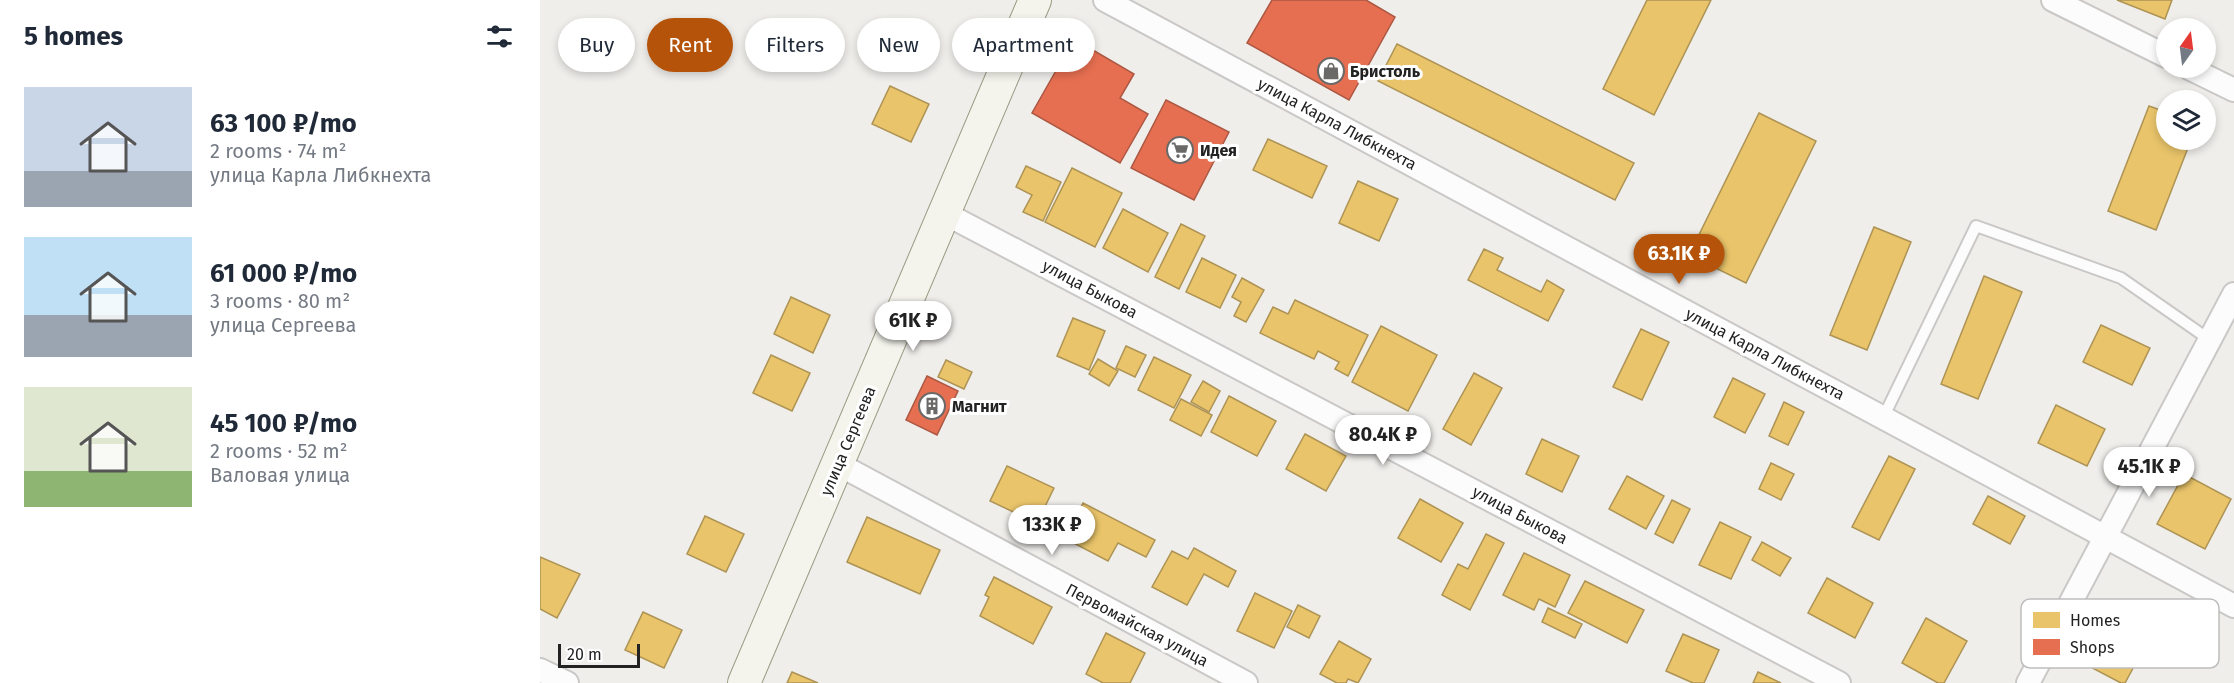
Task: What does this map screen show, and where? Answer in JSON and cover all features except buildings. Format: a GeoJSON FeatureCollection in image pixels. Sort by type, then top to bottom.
{"type":"FeatureCollection","features":[{"type":"Feature","properties":{"kind":"main road","name":"улица Сергеева"},"geometry":{"type":"LineString","coordinates":[[744,683],[946,214],[1035,0]]}},
{"type":"Feature","properties":{"kind":"street","name":"улица Карла Либкнехта"},"geometry":{"type":"LineString","coordinates":[[1105,0],[2234,606]]}},
{"type":"Feature","properties":{"kind":"street"},"geometry":{"type":"LineString","coordinates":[[2053,0],[2156,51]]}},
{"type":"Feature","properties":{"kind":"street"},"geometry":{"type":"LineString","coordinates":[[2209,78],[2234,90]]}},
{"type":"Feature","properties":{"kind":"street","name":"улица Быкова"},"geometry":{"type":"LineString","coordinates":[[946,214],[1839,683]]}},
{"type":"Feature","properties":{"kind":"street"},"geometry":{"type":"LineString","coordinates":[[2073,599],[2234,294]]}},
{"type":"Feature","properties":{"kind":"street","name":"Первомайская улица"},"geometry":{"type":"LineString","coordinates":[[838,464],[1246,683]]}},
{"type":"Feature","properties":{"kind":"street"},"geometry":{"type":"LineString","coordinates":[[2028,683],[2036,668]]}},
{"type":"Feature","properties":{"kind":"street"},"geometry":{"type":"LineString","coordinates":[[540,669],[567,683]]}},
{"type":"Feature","properties":{"kind":"lane"},"geometry":{"type":"LineString","coordinates":[[1883,418],[1976,226],[2121,278],[2211,340]]}},
{"type":"Feature","properties":{"kind":"place","name":"Бристоль"},"geometry":{"type":"Point","coordinates":[1331,71]}},
{"type":"Feature","properties":{"kind":"place","name":"Идея"},"geometry":{"type":"Point","coordinates":[1180,150]}},
{"type":"Feature","properties":{"kind":"place","name":"Магнит"},"geometry":{"type":"Point","coordinates":[932,406]}}]}
